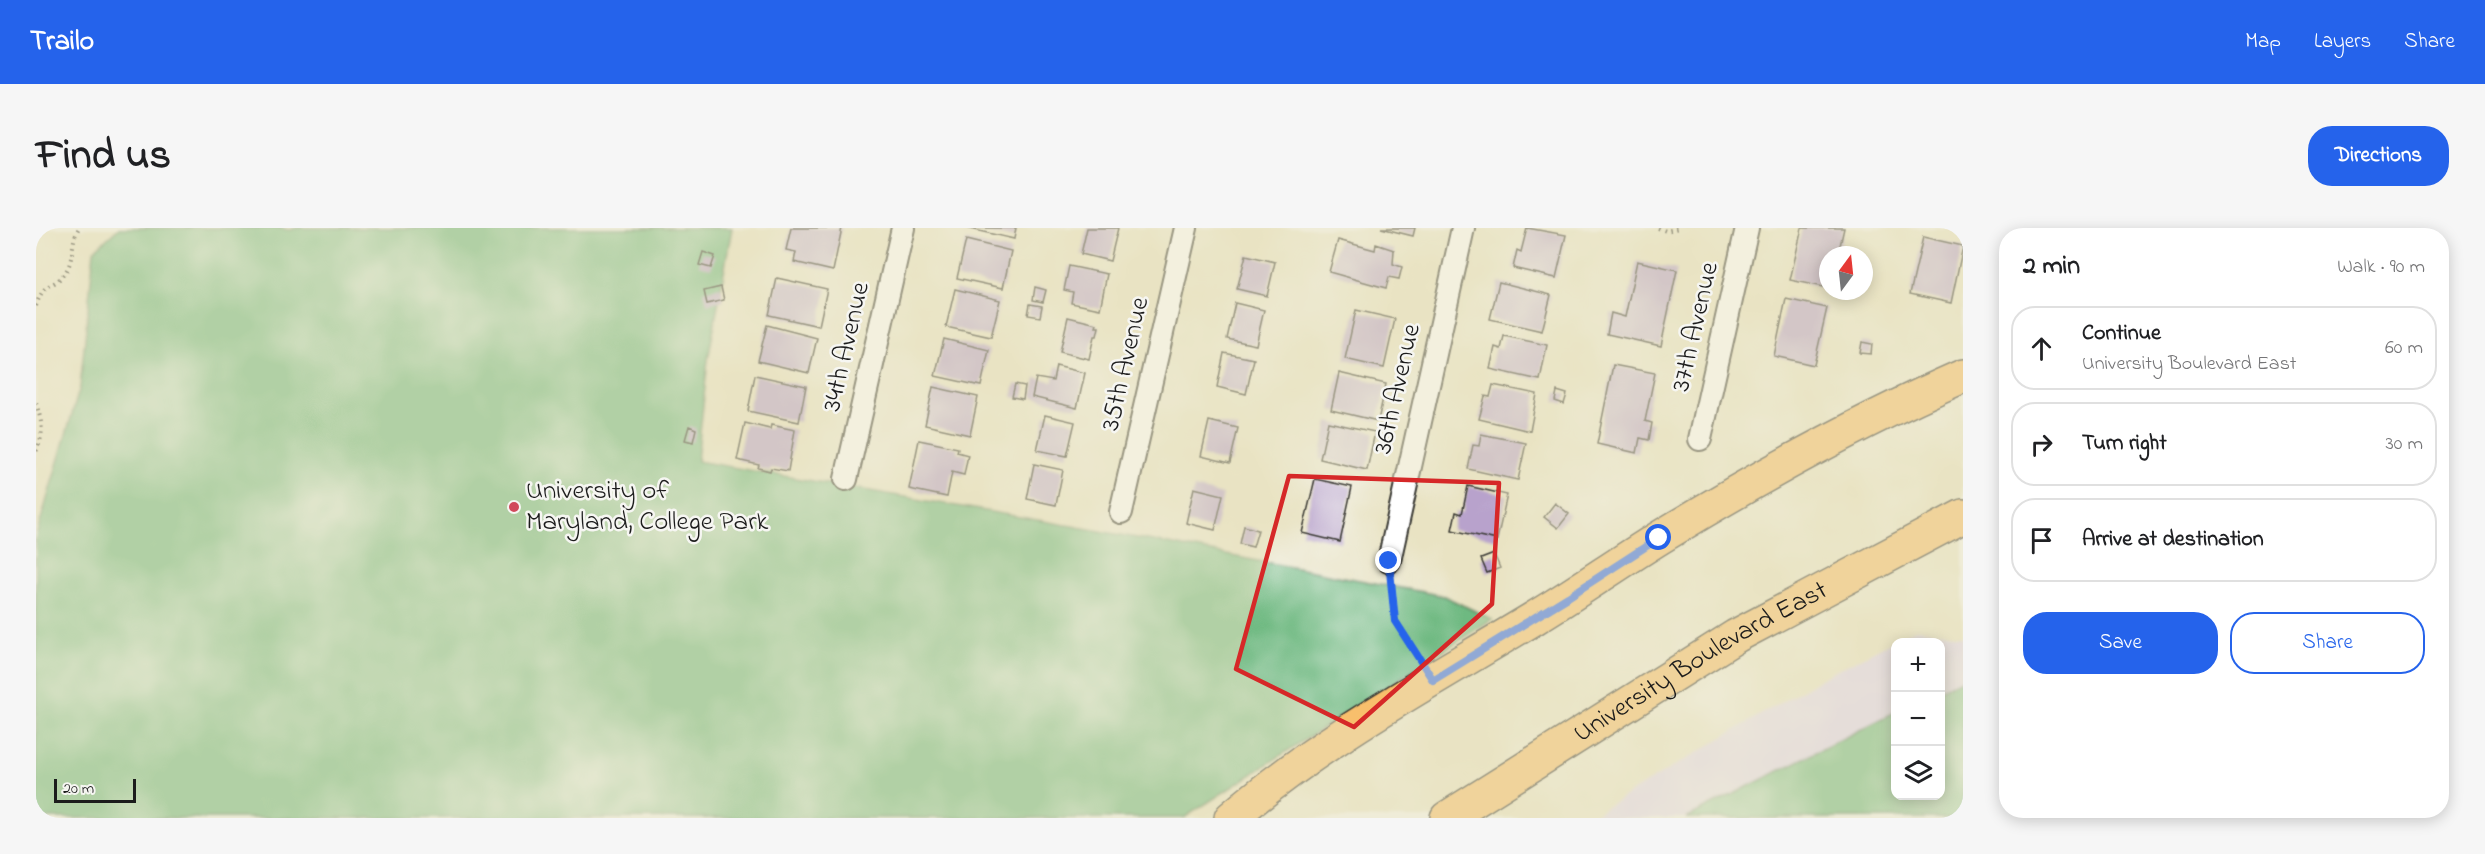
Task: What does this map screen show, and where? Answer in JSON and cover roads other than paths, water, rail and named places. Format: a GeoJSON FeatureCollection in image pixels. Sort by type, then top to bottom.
{"type":"FeatureCollection","features":[{"type":"Feature","properties":{"kind":"main road"},"geometry":{"type":"LineString","coordinates":[[1231,818],[1262,790],[1312,755],[1659,538],[1743,489],[1907,401],[1963,376]]}},
{"type":"Feature","properties":{"kind":"main road","name":"University Boulevard East"},"geometry":{"type":"LineString","coordinates":[[1447,818],[1736,636],[1963,516]]}},
{"type":"Feature","properties":{"kind":"street","name":"34th Avenue"},"geometry":{"type":"LineString","coordinates":[[846,479],[903,228]]}},
{"type":"Feature","properties":{"kind":"street","name":"35th Avenue"},"geometry":{"type":"LineString","coordinates":[[1121,513],[1186,228]]}},
{"type":"Feature","properties":{"kind":"street","name":"36th Avenue"},"geometry":{"type":"LineString","coordinates":[[1389,561],[1463,228]]}},
{"type":"Feature","properties":{"kind":"street","name":"37th Avenue"},"geometry":{"type":"LineString","coordinates":[[1700,439],[1747,228]]}},
{"type":"Feature","properties":{"kind":"place","name":"University of Maryland, College Park"},"geometry":{"type":"Point","coordinates":[514,507]}}]}
